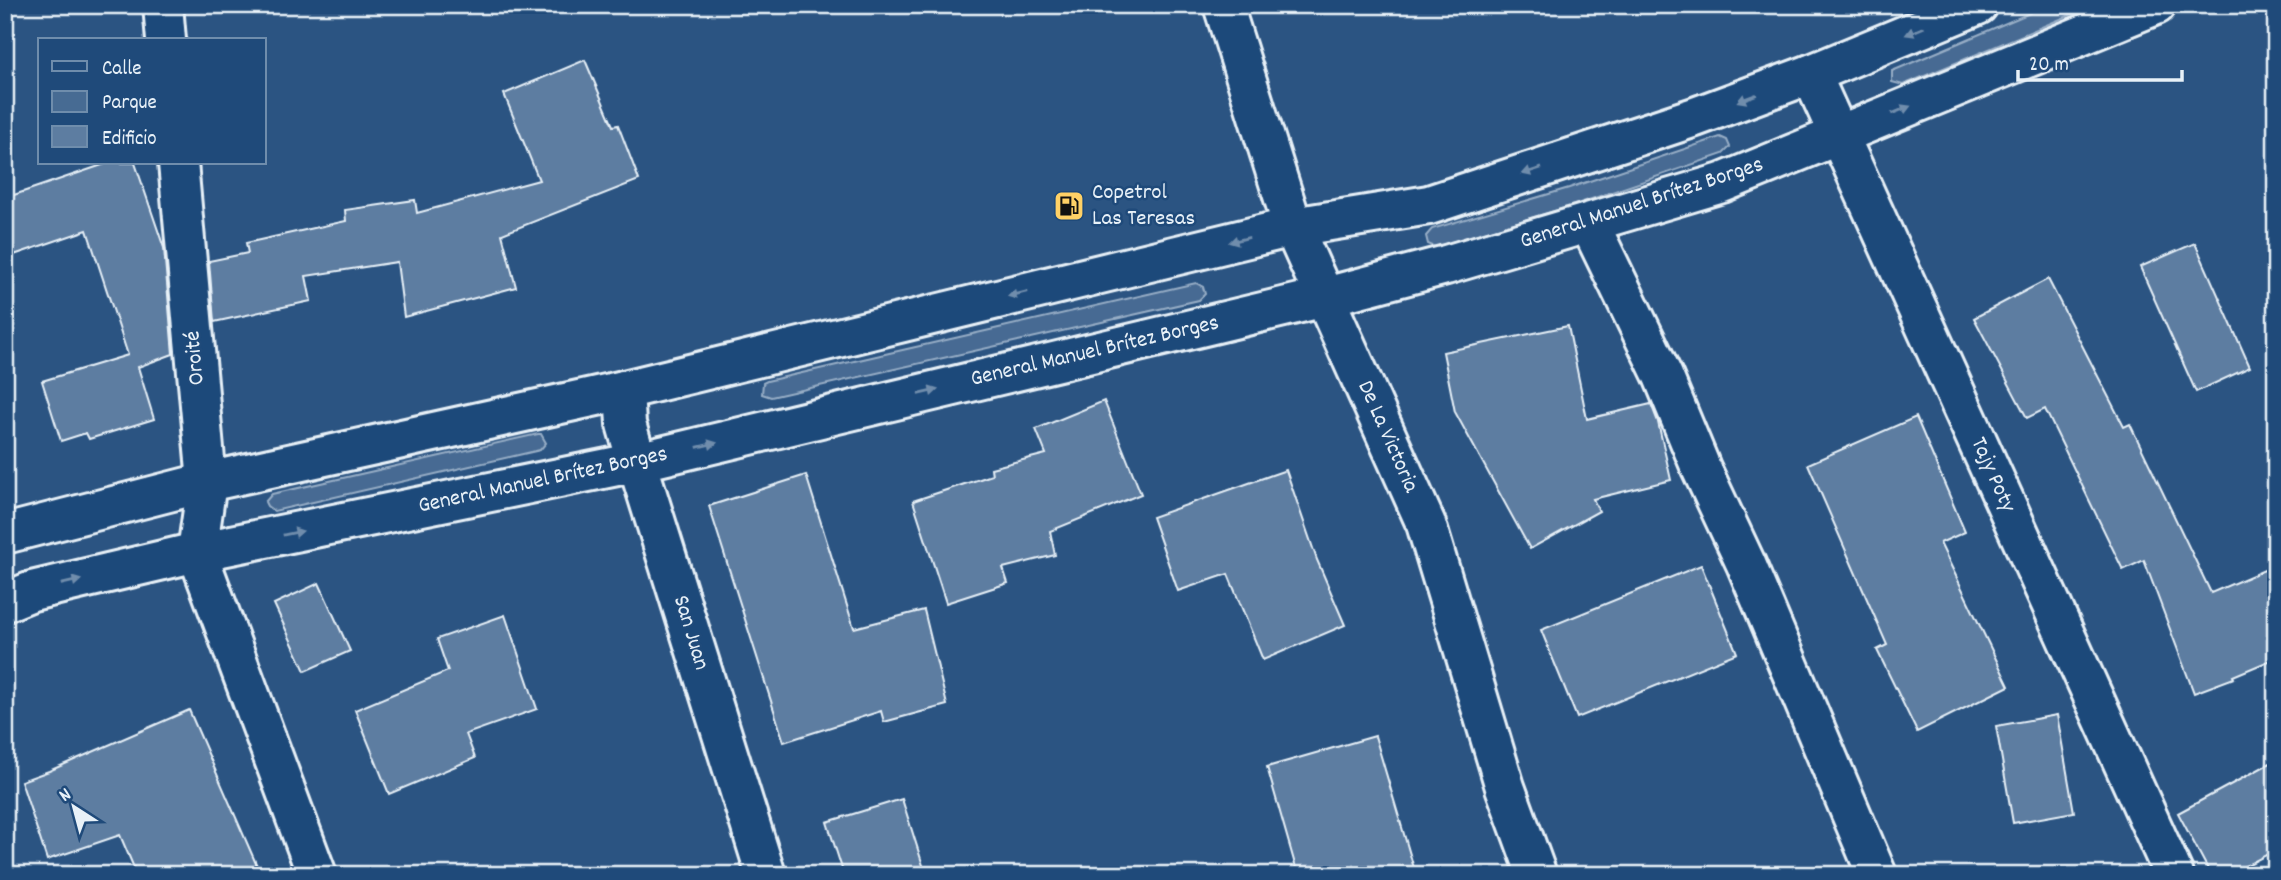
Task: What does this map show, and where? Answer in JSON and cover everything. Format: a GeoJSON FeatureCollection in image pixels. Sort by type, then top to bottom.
{"type":"FeatureCollection","features":[{"type":"Feature","properties":{"kind":"main road"},"geometry":{"type":"LineString","coordinates":[[163,5],[166,38]]}},
{"type":"Feature","properties":{"kind":"main road"},"geometry":{"type":"LineString","coordinates":[[5,534],[207,482],[624,390],[1293,227],[1429,205],[1695,117],[1811,74],[1978,5]]}},
{"type":"Feature","properties":{"kind":"main road","name":"General Manuel Brítez Borges"},"geometry":{"type":"LineString","coordinates":[[5,602],[32,591],[197,552],[637,462],[1325,297],[1446,265],[1723,183],[2156,5]]}},
{"type":"Feature","properties":{"kind":"main road","name":"De La Victoria"},"geometry":{"type":"LineString","coordinates":[[1229,7],[1293,227],[1426,524],[1505,788],[1537,875]]}},
{"type":"Feature","properties":{"kind":"main road","name":"Tajy Poty"},"geometry":{"type":"LineString","coordinates":[[1811,74],[2174,875]]}},
{"type":"Feature","properties":{"kind":"main road","name":"Oroité"},"geometry":{"type":"LineString","coordinates":[[178,164],[207,482],[197,552]]}},
{"type":"Feature","properties":{"kind":"main road"},"geometry":{"type":"LineString","coordinates":[[1589,223],[1663,376],[1701,468],[1746,564],[1877,875]]}},
{"type":"Feature","properties":{"kind":"main road","name":"San Juan"},"geometry":{"type":"LineString","coordinates":[[624,390],[626,424],[637,462],[766,875]]}},
{"type":"Feature","properties":{"kind":"main road"},"geometry":{"type":"LineString","coordinates":[[197,552],[317,875]]}},
{"type":"Feature","properties":{"kind":"green space"},"geometry":{"type":"Polygon","coordinates":[[[2049,5],[2094,5],[1903,85],[1892,82],[1892,71],[2049,5]]]}},
{"type":"Feature","properties":{"kind":"green space"},"geometry":{"type":"Polygon","coordinates":[[[1720,137],[1727,140],[1730,147],[1723,154],[1574,205],[1435,247],[1428,244],[1426,236],[1432,229],[1569,188],[1720,137]]]}},
{"type":"Feature","properties":{"kind":"green space"},"geometry":{"type":"Polygon","coordinates":[[[1196,283],[1203,287],[1205,294],[1199,300],[771,397],[762,394],[763,383],[767,381],[1196,283]]]}},
{"type":"Feature","properties":{"kind":"green space"},"geometry":{"type":"Polygon","coordinates":[[[541,434],[546,443],[540,450],[274,511],[265,502],[272,494],[541,434]]]}},
{"type":"Feature","properties":{"kind":"building"},"geometry":{"type":"Polygon","coordinates":[[[585,60],[613,126],[618,125],[639,180],[502,234],[516,287],[404,317],[397,262],[306,276],[311,301],[214,322],[209,261],[248,253],[246,243],[346,221],[345,210],[415,200],[417,213],[539,180],[504,94],[585,60]]]}},
{"type":"Feature","properties":{"kind":"building"},"geometry":{"type":"Polygon","coordinates":[[[105,164],[135,164],[164,248],[173,354],[138,367],[154,419],[89,439],[86,433],[61,441],[42,381],[128,355],[87,230],[5,258],[5,198],[105,164]]]}},
{"type":"Feature","properties":{"kind":"building"},"geometry":{"type":"Polygon","coordinates":[[[2195,243],[2250,367],[2196,392],[2140,267],[2195,243]]]}},
{"type":"Feature","properties":{"kind":"building"},"geometry":{"type":"Polygon","coordinates":[[[2048,279],[2124,427],[2130,424],[2211,593],[2276,565],[2276,658],[2194,693],[2144,560],[2123,570],[2045,409],[2027,418],[1974,318],[2048,279]]]}},
{"type":"Feature","properties":{"kind":"building"},"geometry":{"type":"Polygon","coordinates":[[[1568,326],[1587,419],[1651,404],[1658,422],[1671,480],[1593,499],[1599,511],[1530,549],[1455,412],[1443,352],[1568,326]]]}},
{"type":"Feature","properties":{"kind":"building"},"geometry":{"type":"Polygon","coordinates":[[[1104,401],[1141,494],[1050,531],[1055,555],[1003,568],[1008,583],[946,603],[913,501],[992,475],[991,468],[1046,454],[1036,429],[1104,401]]]}},
{"type":"Feature","properties":{"kind":"building"},"geometry":{"type":"Polygon","coordinates":[[[1916,417],[1965,532],[1940,543],[2009,686],[1917,732],[1877,650],[1887,645],[1808,464],[1916,417]]]}},
{"type":"Feature","properties":{"kind":"building"},"geometry":{"type":"Polygon","coordinates":[[[1286,470],[1317,560],[1345,625],[1263,660],[1228,574],[1178,591],[1152,517],[1286,470]]]}},
{"type":"Feature","properties":{"kind":"building"},"geometry":{"type":"Polygon","coordinates":[[[806,475],[854,628],[924,610],[947,705],[884,722],[881,711],[784,742],[709,506],[806,475]]]}},
{"type":"Feature","properties":{"kind":"building"},"geometry":{"type":"Polygon","coordinates":[[[1701,565],[1737,653],[1577,718],[1541,630],[1701,565]]]}},
{"type":"Feature","properties":{"kind":"building"},"geometry":{"type":"Polygon","coordinates":[[[319,583],[350,651],[305,671],[274,604],[319,583]]]}},
{"type":"Feature","properties":{"kind":"building"},"geometry":{"type":"Polygon","coordinates":[[[505,615],[537,709],[466,734],[475,758],[389,794],[355,710],[448,671],[437,639],[505,615]]]}},
{"type":"Feature","properties":{"kind":"building"},"geometry":{"type":"Polygon","coordinates":[[[189,710],[261,875],[137,875],[120,835],[47,860],[21,781],[189,710]]]}},
{"type":"Feature","properties":{"kind":"building"},"geometry":{"type":"Polygon","coordinates":[[[2057,715],[2074,812],[2013,823],[1996,726],[2057,715]]]}},
{"type":"Feature","properties":{"kind":"building"},"geometry":{"type":"Polygon","coordinates":[[[1375,736],[1416,875],[1298,875],[1267,767],[1375,736]]]}},
{"type":"Feature","properties":{"kind":"building"},"geometry":{"type":"Polygon","coordinates":[[[2276,760],[2276,850],[2228,875],[2211,875],[2178,813],[2276,760]]]}},
{"type":"Feature","properties":{"kind":"building"},"geometry":{"type":"Polygon","coordinates":[[[902,799],[926,875],[844,875],[827,822],[902,799]]]}},
{"type":"Feature","properties":{"kind":"place","name":"Copetrol Las Teresas"},"geometry":{"type":"Point","coordinates":[1069,206]}}]}
